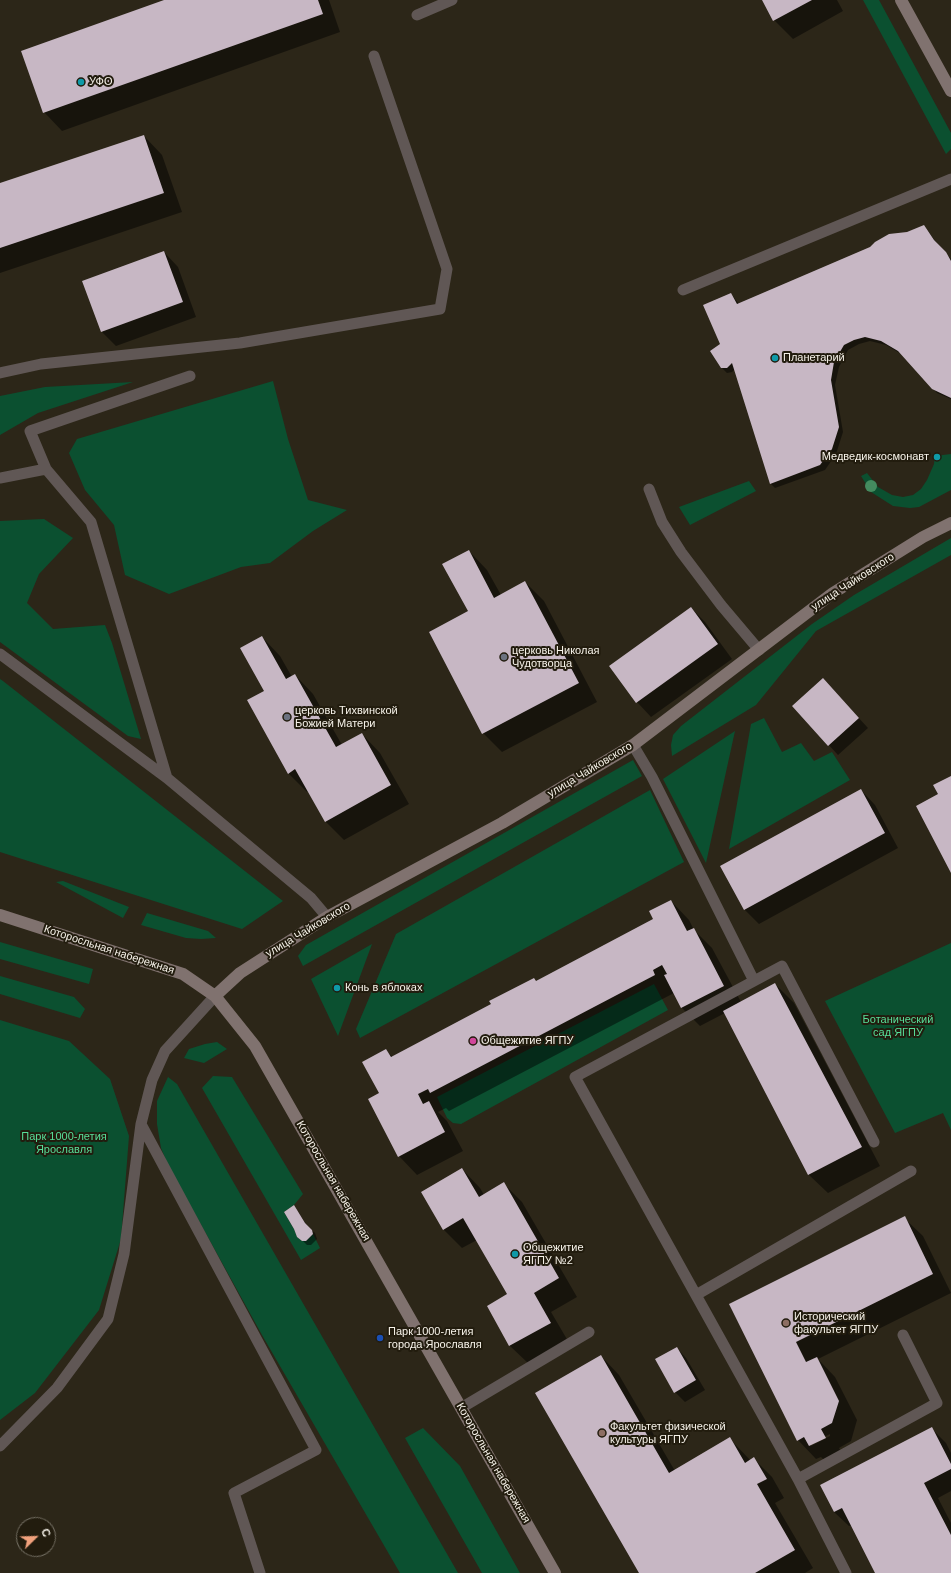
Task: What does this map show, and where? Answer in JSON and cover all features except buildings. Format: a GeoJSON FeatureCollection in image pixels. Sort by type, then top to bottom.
{"type":"FeatureCollection","features":[{"type":"Feature","properties":{"kind":"main road"},"geometry":{"type":"LineString","coordinates":[[901,0],[948,78],[951,91]]}},
{"type":"Feature","properties":{"kind":"main road","name":"улица Чайковского"},"geometry":{"type":"LineString","coordinates":[[215,996],[240,973],[327,917],[502,822],[633,745],[838,589],[923,537],[951,523]]}},
{"type":"Feature","properties":{"kind":"main road","name":"Которосльная набережная"},"geometry":{"type":"LineString","coordinates":[[0,915],[183,974],[215,996],[255,1046],[555,1573]]}},
{"type":"Feature","properties":{"kind":"lane"},"geometry":{"type":"LineString","coordinates":[[417,15],[452,0]]}},
{"type":"Feature","properties":{"kind":"lane"},"geometry":{"type":"LineString","coordinates":[[0,373],[41,364],[240,343],[440,309],[447,269],[374,56]]}},
{"type":"Feature","properties":{"kind":"lane"},"geometry":{"type":"LineString","coordinates":[[683,290],[951,178]]}},
{"type":"Feature","properties":{"kind":"lane"},"geometry":{"type":"LineString","coordinates":[[166,778],[91,522],[46,469],[30,431],[190,376]]}},
{"type":"Feature","properties":{"kind":"lane"},"geometry":{"type":"LineString","coordinates":[[0,478],[46,469]]}},
{"type":"Feature","properties":{"kind":"lane"},"geometry":{"type":"LineString","coordinates":[[649,489],[662,522],[681,552],[721,605],[759,650]]}},
{"type":"Feature","properties":{"kind":"lane"},"geometry":{"type":"LineString","coordinates":[[0,654],[166,778],[311,898],[327,917]]}},
{"type":"Feature","properties":{"kind":"lane"},"geometry":{"type":"LineString","coordinates":[[633,745],[655,784],[754,981]]}},
{"type":"Feature","properties":{"kind":"lane"},"geometry":{"type":"LineString","coordinates":[[846,1573],[798,1479],[576,1077],[782,966],[874,1142]]}},
{"type":"Feature","properties":{"kind":"lane"},"geometry":{"type":"LineString","coordinates":[[0,1446],[57,1388],[108,1319],[124,1254],[141,1124],[152,1080],[165,1051],[215,996]]}},
{"type":"Feature","properties":{"kind":"lane"},"geometry":{"type":"LineString","coordinates":[[141,1124],[316,1450],[234,1493],[260,1573]]}},
{"type":"Feature","properties":{"kind":"lane"},"geometry":{"type":"LineString","coordinates":[[696,1295],[912,1171]]}},
{"type":"Feature","properties":{"kind":"lane"},"geometry":{"type":"LineString","coordinates":[[462,1408],[589,1332]]}},
{"type":"Feature","properties":{"kind":"lane"},"geometry":{"type":"LineString","coordinates":[[798,1479],[937,1403],[903,1335]]}},
{"type":"Feature","properties":{"kind":"green space"},"geometry":{"type":"Polygon","coordinates":[[[863,0],[879,0],[951,133],[951,149],[946,154],[863,0]]]}},
{"type":"Feature","properties":{"kind":"green space"},"geometry":{"type":"Polygon","coordinates":[[[273,381],[288,439],[308,500],[347,510],[313,531],[270,563],[241,567],[169,594],[125,575],[114,525],[85,490],[69,453],[77,439],[273,381]]]}},
{"type":"Feature","properties":{"kind":"green space"},"geometry":{"type":"Polygon","coordinates":[[[133,382],[38,413],[0,435],[0,396],[45,387],[133,382]]]}},
{"type":"Feature","properties":{"kind":"green space"},"geometry":{"type":"Polygon","coordinates":[[[951,454],[951,490],[919,507],[910,508],[893,506],[871,492],[861,476],[867,473],[878,487],[892,495],[903,497],[913,495],[921,489],[927,480],[934,464],[935,456],[951,454]]]}},
{"type":"Feature","properties":{"kind":"green space"},"geometry":{"type":"Polygon","coordinates":[[[749,481],[756,491],[690,525],[679,507],[749,481]]]}},
{"type":"Feature","properties":{"kind":"green space"},"geometry":{"type":"Polygon","coordinates":[[[44,519],[73,538],[39,574],[27,603],[53,629],[105,625],[112,643],[141,739],[128,736],[0,642],[0,521],[44,519]]]}},
{"type":"Feature","properties":{"kind":"green space"},"geometry":{"type":"Polygon","coordinates":[[[951,538],[951,555],[816,631],[756,705],[672,756],[671,745],[673,735],[681,726],[812,624],[854,595],[951,538]]]}},
{"type":"Feature","properties":{"kind":"green space"},"geometry":{"type":"Polygon","coordinates":[[[0,679],[283,901],[242,929],[0,852],[0,679]]]}},
{"type":"Feature","properties":{"kind":"green space"},"geometry":{"type":"Polygon","coordinates":[[[764,718],[782,752],[801,743],[814,761],[832,752],[850,780],[729,849],[751,724],[764,718]]]}},
{"type":"Feature","properties":{"kind":"green space"},"geometry":{"type":"Polygon","coordinates":[[[735,731],[706,863],[663,779],[735,731]]]}},
{"type":"Feature","properties":{"kind":"green space"},"geometry":{"type":"Polygon","coordinates":[[[633,760],[642,776],[303,966],[298,956],[306,945],[633,760]]]}},
{"type":"Feature","properties":{"kind":"green space"},"geometry":{"type":"Polygon","coordinates":[[[650,790],[684,862],[360,1038],[356,1029],[396,934],[650,790]]]}},
{"type":"Feature","properties":{"kind":"green space"},"geometry":{"type":"Polygon","coordinates":[[[63,881],[129,907],[123,918],[56,882],[63,881]]]}},
{"type":"Feature","properties":{"kind":"green space"},"geometry":{"type":"Polygon","coordinates":[[[147,913],[208,931],[216,938],[186,938],[141,925],[147,913]]]}},
{"type":"Feature","properties":{"kind":"green space"},"geometry":{"type":"Polygon","coordinates":[[[0,942],[93,969],[89,984],[0,959],[0,942]]]}},
{"type":"Feature","properties":{"kind":"green space","name":"Ботанический сад ЯГПУ"},"geometry":{"type":"Polygon","coordinates":[[[951,943],[951,1130],[943,1113],[895,1133],[825,1001],[951,943]]]}},
{"type":"Feature","properties":{"kind":"green space"},"geometry":{"type":"Polygon","coordinates":[[[372,944],[338,1036],[311,979],[372,944]]]}},
{"type":"Feature","properties":{"kind":"green space"},"geometry":{"type":"Polygon","coordinates":[[[0,976],[74,997],[85,1009],[80,1018],[0,994],[0,976]]]}},
{"type":"Feature","properties":{"kind":"green space"},"geometry":{"type":"Polygon","coordinates":[[[654,984],[668,1010],[461,1124],[453,1123],[447,1118],[437,1097],[654,984]]]}},
{"type":"Feature","properties":{"kind":"green space","name":"Парк 1000-летия Ярославля"},"geometry":{"type":"Polygon","coordinates":[[[0,1020],[69,1041],[110,1079],[129,1136],[121,1239],[99,1310],[35,1393],[0,1420],[0,1020]]]}},
{"type":"Feature","properties":{"kind":"green space"},"geometry":{"type":"Polygon","coordinates":[[[217,1042],[227,1049],[204,1063],[184,1058],[189,1049],[217,1042]]]}},
{"type":"Feature","properties":{"kind":"green space"},"geometry":{"type":"Polygon","coordinates":[[[213,1076],[232,1077],[303,1194],[294,1205],[284,1212],[297,1237],[302,1241],[306,1241],[313,1234],[320,1248],[301,1260],[202,1088],[213,1076]]]}},
{"type":"Feature","properties":{"kind":"green space"},"geometry":{"type":"Polygon","coordinates":[[[168,1077],[177,1084],[458,1573],[400,1573],[262,1335],[168,1165],[161,1148],[157,1124],[157,1101],[168,1077]]]}},
{"type":"Feature","properties":{"kind":"green space"},"geometry":{"type":"Polygon","coordinates":[[[423,1428],[460,1466],[520,1573],[482,1573],[405,1438],[423,1428]]]}},
{"type":"Feature","properties":{"kind":"place","name":"УФО"},"geometry":{"type":"Point","coordinates":[81,82]}},
{"type":"Feature","properties":{"kind":"place","name":"Планетарий"},"geometry":{"type":"Point","coordinates":[775,358]}},
{"type":"Feature","properties":{"kind":"place","name":"Медведик-космонавт"},"geometry":{"type":"Point","coordinates":[937,457]}},
{"type":"Feature","properties":{"kind":"place","name":"церковь Николая Чудотворца"},"geometry":{"type":"Point","coordinates":[504,657]}},
{"type":"Feature","properties":{"kind":"place","name":"церковь Тихвинской Божией Матери"},"geometry":{"type":"Point","coordinates":[287,717]}},
{"type":"Feature","properties":{"kind":"place","name":"Конь в яблоках"},"geometry":{"type":"Point","coordinates":[337,988]}},
{"type":"Feature","properties":{"kind":"place","name":"Общежитие ЯГПУ"},"geometry":{"type":"Point","coordinates":[473,1041]}},
{"type":"Feature","properties":{"kind":"place","name":"Общежитие ЯГПУ №2"},"geometry":{"type":"Point","coordinates":[515,1254]}},
{"type":"Feature","properties":{"kind":"place","name":"Исторический факультет ЯГПУ"},"geometry":{"type":"Point","coordinates":[786,1323]}},
{"type":"Feature","properties":{"kind":"place","name":"Парк 1000-летия города Ярославля"},"geometry":{"type":"Point","coordinates":[380,1338]}},
{"type":"Feature","properties":{"kind":"place","name":"Факультет физической культуры ЯГПУ"},"geometry":{"type":"Point","coordinates":[602,1433]}}]}
